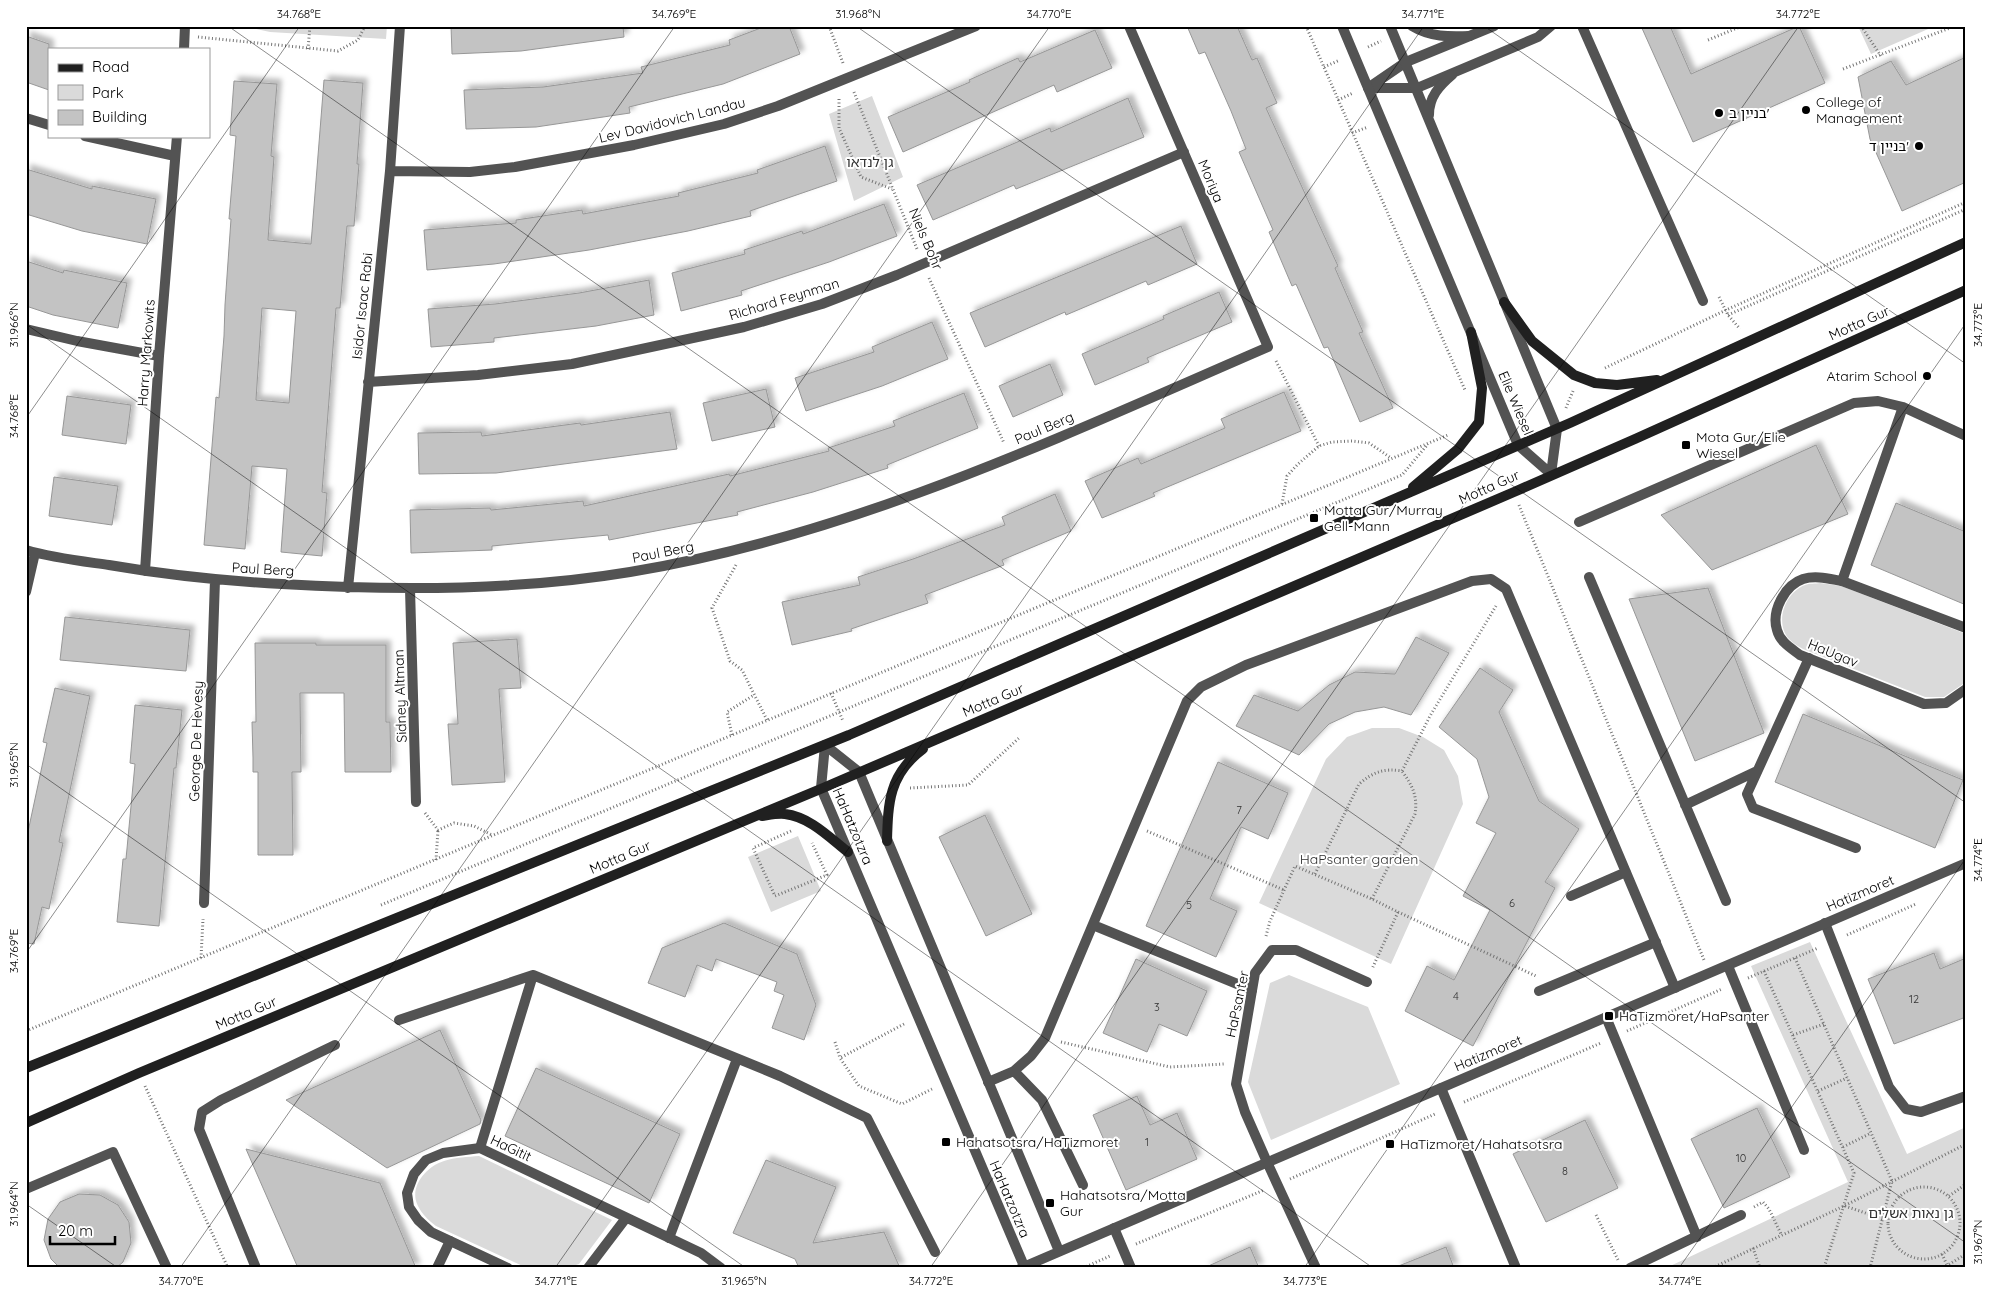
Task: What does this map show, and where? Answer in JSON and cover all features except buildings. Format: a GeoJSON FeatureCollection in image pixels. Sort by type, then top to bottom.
{"type":"FeatureCollection","features":[{"type":"Feature","properties":{"kind":"main road","name":"Motta Gur"},"geometry":{"type":"LineString","coordinates":[[26,1068],[825,745],[1557,429],[1966,242]]}},
{"type":"Feature","properties":{"kind":"main road","name":"Motta Gur"},"geometry":{"type":"LineString","coordinates":[[26,1123],[139,1073],[937,739],[1514,492],[1966,290]]}},
{"type":"Feature","properties":{"kind":"main road"},"geometry":{"type":"LineString","coordinates":[[1504,302],[1532,341],[1555,361],[1578,377],[1594,383],[1617,385],[1668,379]]}},
{"type":"Feature","properties":{"kind":"main road"},"geometry":{"type":"LineString","coordinates":[[1404,494],[1458,450],[1479,422],[1482,388],[1471,332]]}},
{"type":"Feature","properties":{"kind":"main road"},"geometry":{"type":"LineString","coordinates":[[887,841],[888,803],[895,782],[909,759],[937,739]]}},
{"type":"Feature","properties":{"kind":"main road"},"geometry":{"type":"LineString","coordinates":[[751,817],[784,814],[820,829],[848,852]]}},
{"type":"Feature","properties":{"kind":"street","name":"Isidor Isaac Rabi"},"geometry":{"type":"LineString","coordinates":[[348,588],[390,171],[400,26]]}},
{"type":"Feature","properties":{"kind":"street","name":"Lev Davidovich Landau"},"geometry":{"type":"LineString","coordinates":[[390,171],[470,172],[515,167],[600,152],[724,124],[778,106],[976,26]]}},
{"type":"Feature","properties":{"kind":"street","name":"Moriya"},"geometry":{"type":"LineString","coordinates":[[1129,26],[1268,347]]}},
{"type":"Feature","properties":{"kind":"street","name":"Elie Wiesel"},"geometry":{"type":"LineString","coordinates":[[1342,26],[1518,445],[1551,474]]}},
{"type":"Feature","properties":{"kind":"street","name":"Elie Wiesel"},"geometry":{"type":"LineString","coordinates":[[1390,26],[1557,429],[1551,474]]}},
{"type":"Feature","properties":{"kind":"street"},"geometry":{"type":"LineString","coordinates":[[1412,26],[1434,35],[1470,36]]}},
{"type":"Feature","properties":{"kind":"street"},"geometry":{"type":"LineString","coordinates":[[1368,88],[1406,62],[1494,26]]}},
{"type":"Feature","properties":{"kind":"street"},"geometry":{"type":"LineString","coordinates":[[1368,88],[1417,88],[1452,75],[1538,37],[1551,26]]}},
{"type":"Feature","properties":{"kind":"street"},"geometry":{"type":"LineString","coordinates":[[1582,26],[1703,301]]}},
{"type":"Feature","properties":{"kind":"street"},"geometry":{"type":"LineString","coordinates":[[184,48],[186,31]]}},
{"type":"Feature","properties":{"kind":"street"},"geometry":{"type":"LineString","coordinates":[[1429,118],[1429,105],[1433,96],[1452,75]]}},
{"type":"Feature","properties":{"kind":"street"},"geometry":{"type":"LineString","coordinates":[[26,118],[48,125]]}},
{"type":"Feature","properties":{"kind":"street"},"geometry":{"type":"LineString","coordinates":[[94,138],[175,156]]}},
{"type":"Feature","properties":{"kind":"street","name":"Harry Markowits"},"geometry":{"type":"LineString","coordinates":[[145,571],[159,356],[177,138]]}},
{"type":"Feature","properties":{"kind":"street","name":"Richard Feynman"},"geometry":{"type":"LineString","coordinates":[[368,382],[478,375],[572,364],[659,347],[744,327],[822,304],[923,264],[1184,152]]}},
{"type":"Feature","properties":{"kind":"street"},"geometry":{"type":"LineString","coordinates":[[26,329],[77,342],[159,356]]}},
{"type":"Feature","properties":{"kind":"street","name":"Paul Berg"},"geometry":{"type":"LineString","coordinates":[[30,552],[145,571],[215,580],[348,588],[410,589],[509,585],[629,572],[690,561],[852,516],[1010,458],[1268,347]]}},
{"type":"Feature","properties":{"kind":"street"},"geometry":{"type":"LineString","coordinates":[[1580,522],[1854,402],[1878,401],[1903,407],[1966,436]]}},
{"type":"Feature","properties":{"kind":"street"},"geometry":{"type":"LineString","coordinates":[[1842,581],[1903,407]]}},
{"type":"Feature","properties":{"kind":"street"},"geometry":{"type":"LineString","coordinates":[[26,592],[30,552]]}},
{"type":"Feature","properties":{"kind":"street"},"geometry":{"type":"LineString","coordinates":[[1589,577],[1726,901]]}},
{"type":"Feature","properties":{"kind":"street","name":"HaUgav"},"geometry":{"type":"LineString","coordinates":[[1966,628],[1842,581],[1820,577],[1803,579],[1788,589],[1781,600],[1776,618],[1777,631],[1785,645],[1800,655],[1924,704],[1946,703],[1966,690]]}},
{"type":"Feature","properties":{"kind":"street"},"geometry":{"type":"LineString","coordinates":[[988,1082],[1014,1071],[1031,1056],[1045,1038],[1187,701],[1200,687],[1246,665],[1472,581],[1492,579],[1506,589],[1675,988]]}},
{"type":"Feature","properties":{"kind":"street","name":"George De Hevesy"},"geometry":{"type":"LineString","coordinates":[[204,903],[215,580]]}},
{"type":"Feature","properties":{"kind":"street","name":"Sidney Altman"},"geometry":{"type":"LineString","coordinates":[[410,589],[416,802]]}},
{"type":"Feature","properties":{"kind":"street"},"geometry":{"type":"LineString","coordinates":[[1809,658],[1747,794],[1753,808],[1856,848]]}},
{"type":"Feature","properties":{"kind":"street","name":"HaHatzotzra"},"geometry":{"type":"LineString","coordinates":[[825,745],[858,772],[1059,1251]]}},
{"type":"Feature","properties":{"kind":"street","name":"HaHatzotzra"},"geometry":{"type":"LineString","coordinates":[[825,745],[821,788],[1022,1267]]}},
{"type":"Feature","properties":{"kind":"street"},"geometry":{"type":"LineString","coordinates":[[1685,805],[1757,771]]}},
{"type":"Feature","properties":{"kind":"street","name":"Hatizmoret"},"geometry":{"type":"LineString","coordinates":[[1022,1267],[1966,863]]}},
{"type":"Feature","properties":{"kind":"street"},"geometry":{"type":"LineString","coordinates":[[1571,896],[1626,872]]}},
{"type":"Feature","properties":{"kind":"street"},"geometry":{"type":"LineString","coordinates":[[1825,923],[1889,1088],[1906,1109],[1921,1112],[1966,1096]]}},
{"type":"Feature","properties":{"kind":"street"},"geometry":{"type":"LineString","coordinates":[[1093,925],[1252,990]]}},
{"type":"Feature","properties":{"kind":"street"},"geometry":{"type":"LineString","coordinates":[[1539,990],[1656,942]]}},
{"type":"Feature","properties":{"kind":"street","name":"HaPsanter"},"geometry":{"type":"LineString","coordinates":[[1316,1268],[1245,1112],[1236,1084],[1252,990],[1255,973],[1272,950],[1296,950],[1366,982]]}},
{"type":"Feature","properties":{"kind":"street"},"geometry":{"type":"LineString","coordinates":[[1728,966],[1804,1150]]}},
{"type":"Feature","properties":{"kind":"street"},"geometry":{"type":"LineString","coordinates":[[480,1148],[533,975]]}},
{"type":"Feature","properties":{"kind":"street"},"geometry":{"type":"LineString","coordinates":[[399,1020],[533,975],[780,1076],[867,1118],[935,1252]]}},
{"type":"Feature","properties":{"kind":"street"},"geometry":{"type":"LineString","coordinates":[[1606,1017],[1697,1237]]}},
{"type":"Feature","properties":{"kind":"street"},"geometry":{"type":"LineString","coordinates":[[256,1268],[199,1130],[202,1112],[221,1100],[336,1045]]}},
{"type":"Feature","properties":{"kind":"street"},"geometry":{"type":"LineString","coordinates":[[669,1238],[737,1059]]}},
{"type":"Feature","properties":{"kind":"street"},"geometry":{"type":"LineString","coordinates":[[1014,1071],[1042,1100],[1083,1185]]}},
{"type":"Feature","properties":{"kind":"street"},"geometry":{"type":"LineString","coordinates":[[1441,1088],[1516,1268]]}},
{"type":"Feature","properties":{"kind":"street","name":"HaGitit"},"geometry":{"type":"LineString","coordinates":[[508,1268],[432,1232],[418,1220],[409,1207],[407,1193],[414,1174],[426,1160],[443,1153],[480,1148],[701,1253],[721,1268]]}},
{"type":"Feature","properties":{"kind":"street"},"geometry":{"type":"LineString","coordinates":[[26,1189],[113,1152],[167,1268]]}},
{"type":"Feature","properties":{"kind":"street"},"geometry":{"type":"LineString","coordinates":[[1630,1268],[1740,1215]]}},
{"type":"Feature","properties":{"kind":"street"},"geometry":{"type":"LineString","coordinates":[[588,1268],[626,1218]]}},
{"type":"Feature","properties":{"kind":"street"},"geometry":{"type":"LineString","coordinates":[[1114,1228],[1131,1268]]}},
{"type":"Feature","properties":{"kind":"street"},"geometry":{"type":"LineString","coordinates":[[437,1268],[450,1241]]}},
{"type":"Feature","properties":{"kind":"path"},"geometry":{"type":"LineString","coordinates":[[308,49],[310,26]]}},
{"type":"Feature","properties":{"kind":"path"},"geometry":{"type":"LineString","coordinates":[[186,31],[338,52],[358,40],[365,26]]}},
{"type":"Feature","properties":{"kind":"path","name":"Niels Bohr"},"geometry":{"type":"LineString","coordinates":[[829,26],[843,80],[893,189],[923,264],[1010,458]]}},
{"type":"Feature","properties":{"kind":"path"},"geometry":{"type":"LineString","coordinates":[[1306,26],[1467,395]]}},
{"type":"Feature","properties":{"kind":"path"},"geometry":{"type":"LineString","coordinates":[[1708,40],[1742,26]]}},
{"type":"Feature","properties":{"kind":"path"},"geometry":{"type":"LineString","coordinates":[[1861,26],[1881,56]]}},
{"type":"Feature","properties":{"kind":"path"},"geometry":{"type":"LineString","coordinates":[[1843,69],[1955,26]]}},
{"type":"Feature","properties":{"kind":"path"},"geometry":{"type":"LineString","coordinates":[[843,80],[839,128],[861,177],[893,189]]}},
{"type":"Feature","properties":{"kind":"path"},"geometry":{"type":"LineString","coordinates":[[1565,411],[1578,377],[1594,373],[1726,310],[1966,202]]}},
{"type":"Feature","properties":{"kind":"path"},"geometry":{"type":"LineString","coordinates":[[1728,315],[1966,209]]}},
{"type":"Feature","properties":{"kind":"path"},"geometry":{"type":"LineString","coordinates":[[1268,347],[1319,446]]}},
{"type":"Feature","properties":{"kind":"path"},"geometry":{"type":"LineString","coordinates":[[26,1031],[1454,433]]}},
{"type":"Feature","properties":{"kind":"path"},"geometry":{"type":"LineString","coordinates":[[1282,504],[1287,476],[1319,446],[1332,442],[1352,441],[1369,443],[1391,459]]}},
{"type":"Feature","properties":{"kind":"path"},"geometry":{"type":"LineString","coordinates":[[374,908],[1402,475],[1428,443]]}},
{"type":"Feature","properties":{"kind":"path"},"geometry":{"type":"LineString","coordinates":[[1514,492],[1717,992]]}},
{"type":"Feature","properties":{"kind":"path"},"geometry":{"type":"LineString","coordinates":[[747,546],[712,608],[730,661],[742,670],[768,720]]}},
{"type":"Feature","properties":{"kind":"path"},"geometry":{"type":"LineString","coordinates":[[1402,771],[1430,716],[1506,589]]}},
{"type":"Feature","properties":{"kind":"path"},"geometry":{"type":"LineString","coordinates":[[732,735],[726,712],[754,695]]}},
{"type":"Feature","properties":{"kind":"path"},"geometry":{"type":"LineString","coordinates":[[1315,874],[1359,784],[1370,774],[1381,770],[1402,771]]}},
{"type":"Feature","properties":{"kind":"path"},"geometry":{"type":"LineString","coordinates":[[1372,899],[1415,814],[1417,803],[1415,792],[1402,771]]}},
{"type":"Feature","properties":{"kind":"path"},"geometry":{"type":"LineString","coordinates":[[416,802],[438,830],[436,860]]}},
{"type":"Feature","properties":{"kind":"path"},"geometry":{"type":"LineString","coordinates":[[438,830],[454,822],[474,826],[492,836]]}},
{"type":"Feature","properties":{"kind":"path"},"geometry":{"type":"LineString","coordinates":[[805,823],[827,875],[775,896],[753,848],[805,823]]}},
{"type":"Feature","properties":{"kind":"path"},"geometry":{"type":"LineString","coordinates":[[1134,825],[1284,890]]}},
{"type":"Feature","properties":{"kind":"path"},"geometry":{"type":"LineString","coordinates":[[1265,938],[1270,921],[1295,866],[1372,899],[1555,984]]}},
{"type":"Feature","properties":{"kind":"path"},"geometry":{"type":"LineString","coordinates":[[1083,1268],[1277,1185],[1450,1107],[1921,902]]}},
{"type":"Feature","properties":{"kind":"path"},"geometry":{"type":"LineString","coordinates":[[201,958],[204,903]]}},
{"type":"Feature","properties":{"kind":"path"},"geometry":{"type":"LineString","coordinates":[[1366,982],[1398,912]]}},
{"type":"Feature","properties":{"kind":"path"},"geometry":{"type":"LineString","coordinates":[[1795,958],[1892,1180],[1886,1212],[1870,1268]]}},
{"type":"Feature","properties":{"kind":"path"},"geometry":{"type":"LineString","coordinates":[[1764,971],[1854,1172],[1824,1268]]}},
{"type":"Feature","properties":{"kind":"path"},"geometry":{"type":"LineString","coordinates":[[840,1058],[918,1017]]}},
{"type":"Feature","properties":{"kind":"path"},"geometry":{"type":"LineString","coordinates":[[1793,1035],[1824,1024]]}},
{"type":"Feature","properties":{"kind":"path"},"geometry":{"type":"LineString","coordinates":[[1045,1038],[1170,1068],[1221,1064]]}},
{"type":"Feature","properties":{"kind":"path"},"geometry":{"type":"LineString","coordinates":[[835,1042],[840,1058],[859,1086],[902,1104],[946,1083]]}},
{"type":"Feature","properties":{"kind":"path"},"geometry":{"type":"LineString","coordinates":[[139,1073],[228,1268]]}},
{"type":"Feature","properties":{"kind":"path"},"geometry":{"type":"LineString","coordinates":[[1818,1091],[1847,1078]]}},
{"type":"Feature","properties":{"kind":"path"},"geometry":{"type":"LineString","coordinates":[[1843,1147],[1871,1133]]}},
{"type":"Feature","properties":{"kind":"path"},"geometry":{"type":"LineString","coordinates":[[1712,1268],[1844,1206],[1966,1144]]}},
{"type":"Feature","properties":{"kind":"path"},"geometry":{"type":"LineString","coordinates":[[1949,1196],[1966,1184]]}},
{"type":"Feature","properties":{"kind":"path"},"geometry":{"type":"LineString","coordinates":[[1930,1186],[1949,1196],[1956,1205],[1959,1216],[1960,1226],[1954,1242],[1942,1254],[1934,1258],[1924,1259],[1906,1254],[1898,1248],[1888,1232],[1886,1212],[1900,1195],[1914,1188],[1930,1186]]}},
{"type":"Feature","properties":{"kind":"path"},"geometry":{"type":"LineString","coordinates":[[1844,1206],[1883,1219]]}},
{"type":"Feature","properties":{"kind":"path"},"geometry":{"type":"LineString","coordinates":[[1770,1209],[1781,1234]]}},
{"type":"Feature","properties":{"kind":"path"},"geometry":{"type":"LineString","coordinates":[[1596,1215],[1621,1268]]}},
{"type":"Feature","properties":{"kind":"path"},"geometry":{"type":"LineString","coordinates":[[1752,1248],[1760,1268]]}},
{"type":"Feature","properties":{"kind":"path"},"geometry":{"type":"LineString","coordinates":[[1942,1254],[1947,1265]]}},
{"type":"Feature","properties":{"kind":"path"},"geometry":{"type":"LineString","coordinates":[[1942,1268],[1966,1254]]}},
{"type":"Feature","properties":{"kind":"green space"},"geometry":{"type":"Polygon","coordinates":[[[242,26],[387,26],[386,39],[270,32],[242,26]]]}},
{"type":"Feature","properties":{"kind":"green space"},"geometry":{"type":"Polygon","coordinates":[[[1858,26],[1935,26],[1871,54],[1858,26]]]}},
{"type":"Feature","properties":{"kind":"green space","name":"גן לנדאו"},"geometry":{"type":"Polygon","coordinates":[[[872,96],[903,177],[854,201],[829,114],[872,96]]]}},
{"type":"Feature","properties":{"kind":"green space"},"geometry":{"type":"Polygon","coordinates":[[[1820,583],[1841,586],[1966,634],[1966,682],[1944,697],[1925,697],[1796,645],[1785,633],[1783,626],[1782,618],[1787,602],[1798,589],[1807,584],[1820,583]]]}},
{"type":"Feature","properties":{"kind":"green space","name":"HaPsanter garden"},"geometry":{"type":"Polygon","coordinates":[[[1372,728],[1399,728],[1423,737],[1444,750],[1458,776],[1463,804],[1391,964],[1259,903],[1326,759],[1347,737],[1372,728]]]}},
{"type":"Feature","properties":{"kind":"green space"},"geometry":{"type":"Polygon","coordinates":[[[798,836],[821,891],[771,912],[748,857],[798,836]]]}},
{"type":"Feature","properties":{"kind":"green space","name":"גן נאות אשלים"},"geometry":{"type":"Polygon","coordinates":[[[1810,942],[1907,1154],[1966,1127],[1966,1268],[1666,1268],[1848,1182],[1751,966],[1810,942]]]}},
{"type":"Feature","properties":{"kind":"green space"},"geometry":{"type":"Polygon","coordinates":[[[1289,975],[1368,1007],[1400,1084],[1271,1140],[1248,1082],[1270,983],[1289,975]]]}},
{"type":"Feature","properties":{"kind":"green space"},"geometry":{"type":"Polygon","coordinates":[[[479,1156],[612,1220],[579,1264],[567,1268],[527,1268],[436,1226],[421,1212],[418,1206],[415,1192],[421,1178],[431,1167],[444,1161],[479,1156]]]}},
{"type":"Feature","properties":{"kind":"place","name":"College of Management"},"geometry":{"type":"Point","coordinates":[1806,110]}},
{"type":"Feature","properties":{"kind":"place","name":"בניין ב'"},"geometry":{"type":"Point","coordinates":[1719,113]}},
{"type":"Feature","properties":{"kind":"place","name":"בניין ד'"},"geometry":{"type":"Point","coordinates":[1919,146]}},
{"type":"Feature","properties":{"kind":"place","name":"Atarim School"},"geometry":{"type":"Point","coordinates":[1927,376]}},
{"type":"Feature","properties":{"kind":"place","name":"Mota Gur/Elie Wiesel"},"geometry":{"type":"Point","coordinates":[1686,445]}},
{"type":"Feature","properties":{"kind":"place","name":"Motta Gur/Murray Gell-Mann"},"geometry":{"type":"Point","coordinates":[1314,518]}},
{"type":"Feature","properties":{"kind":"place","name":"HaTizmoret/HaPsanter"},"geometry":{"type":"Point","coordinates":[1609,1016]}},
{"type":"Feature","properties":{"kind":"place","name":"Hahatsotsra/HaTizmoret"},"geometry":{"type":"Point","coordinates":[946,1142]}},
{"type":"Feature","properties":{"kind":"place","name":"HaTizmoret/Hahatsotsra"},"geometry":{"type":"Point","coordinates":[1390,1144]}},
{"type":"Feature","properties":{"kind":"place","name":"Hahatsotsra/Motta Gur"},"geometry":{"type":"Point","coordinates":[1050,1203]}}]}
